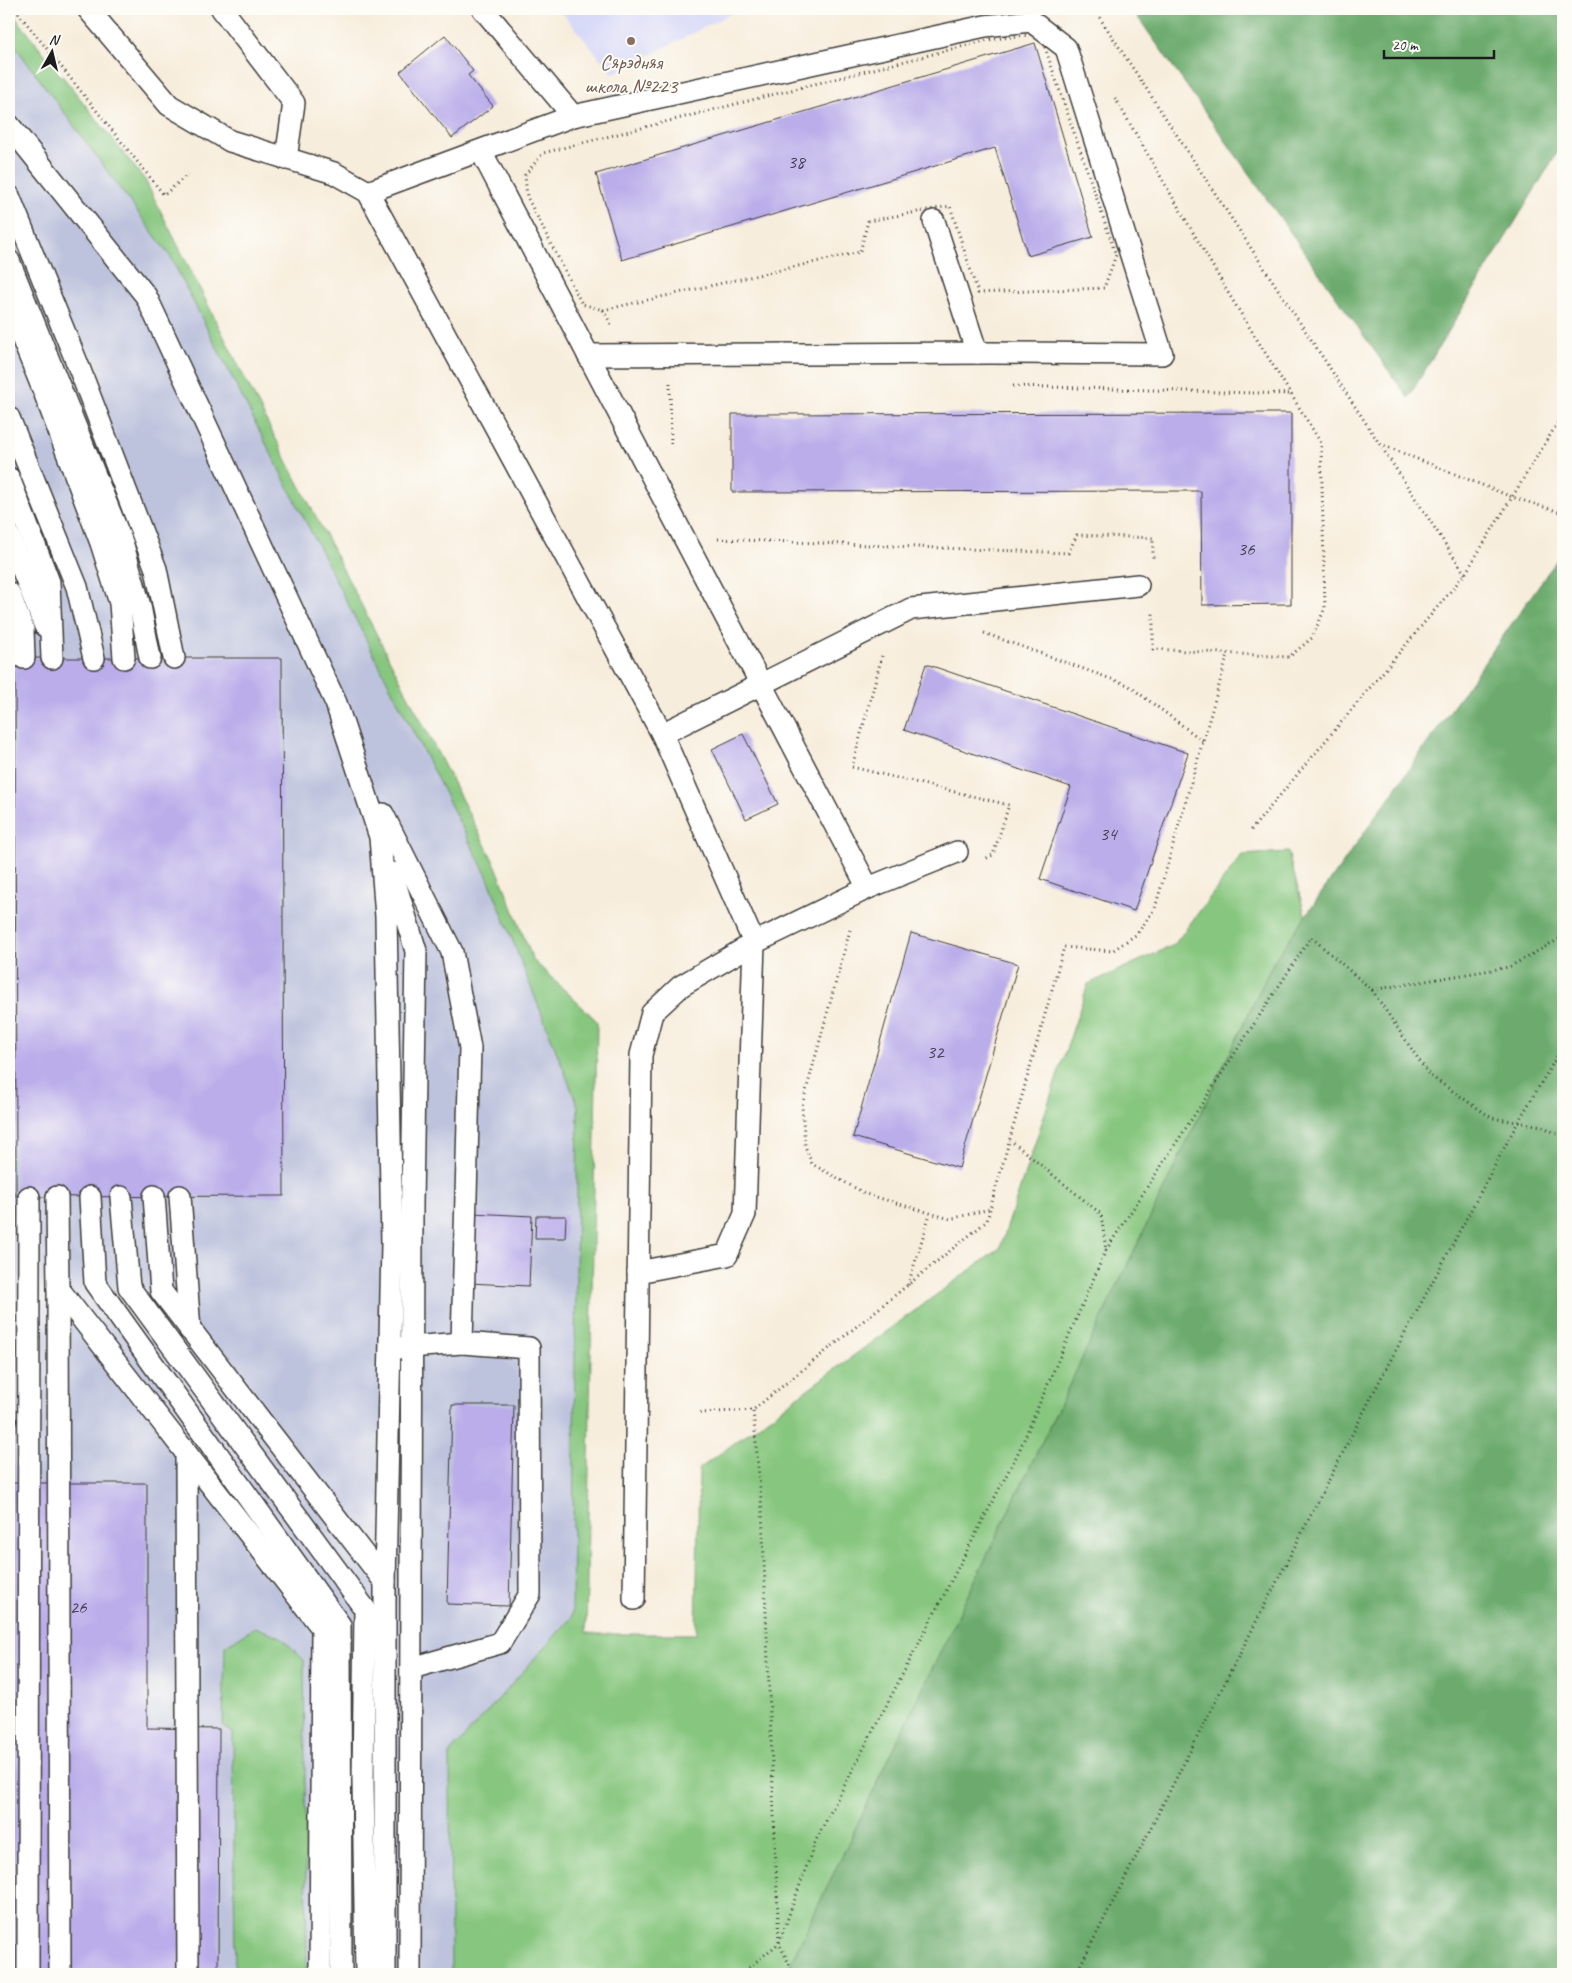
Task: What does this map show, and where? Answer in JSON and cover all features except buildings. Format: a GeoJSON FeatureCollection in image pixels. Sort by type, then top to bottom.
{"type":"FeatureCollection","features":[{"type":"Feature","properties":{"kind":"lane"},"geometry":{"type":"LineString","coordinates":[[88,9],[170,105],[230,141],[334,173],[368,192],[662,734],[754,943],[745,1214],[727,1255],[638,1272]]}},
{"type":"Feature","properties":{"kind":"lane"},"geometry":{"type":"LineString","coordinates":[[222,9],[294,103],[286,159]]}},
{"type":"Feature","properties":{"kind":"lane"},"geometry":{"type":"LineString","coordinates":[[483,9],[573,116]]}},
{"type":"Feature","properties":{"kind":"lane"},"geometry":{"type":"LineString","coordinates":[[368,192],[573,116],[985,26],[1031,21],[1066,48],[1162,354],[588,355]]}},
{"type":"Feature","properties":{"kind":"lane"},"geometry":{"type":"LineString","coordinates":[[9,125],[146,296],[336,703],[416,951],[412,1347],[410,1974]]}},
{"type":"Feature","properties":{"kind":"lane"},"geometry":{"type":"LineString","coordinates":[[481,151],[868,888]]}},
{"type":"Feature","properties":{"kind":"lane"},"geometry":{"type":"LineString","coordinates":[[9,196],[78,365],[156,569],[174,658]]}},
{"type":"Feature","properties":{"kind":"lane"},"geometry":{"type":"LineString","coordinates":[[934,221],[977,353]]}},
{"type":"Feature","properties":{"kind":"lane"},"geometry":{"type":"LineString","coordinates":[[9,261],[123,545],[140,606],[150,658]]}},
{"type":"Feature","properties":{"kind":"lane"},"geometry":{"type":"LineString","coordinates":[[9,306],[43,389],[101,543],[120,603],[124,658]]}},
{"type":"Feature","properties":{"kind":"lane"},"geometry":{"type":"LineString","coordinates":[[9,418],[77,587],[94,658]]}},
{"type":"Feature","properties":{"kind":"lane"},"geometry":{"type":"LineString","coordinates":[[9,478],[48,582],[52,650],[9,536]]}},
{"type":"Feature","properties":{"kind":"lane"},"geometry":{"type":"LineString","coordinates":[[662,734],[911,609],[1138,586]]}},
{"type":"Feature","properties":{"kind":"lane"},"geometry":{"type":"LineString","coordinates":[[9,593],[23,629],[24,658]]}},
{"type":"Feature","properties":{"kind":"lane"},"geometry":{"type":"LineString","coordinates":[[9,612],[23,629]]}},
{"type":"Feature","properties":{"kind":"lane"},"geometry":{"type":"LineString","coordinates":[[354,756],[452,952],[470,1048],[462,1343]]}},
{"type":"Feature","properties":{"kind":"lane"},"geometry":{"type":"LineString","coordinates":[[380,837],[386,927],[392,1244],[384,1582],[385,1974]]}},
{"type":"Feature","properties":{"kind":"lane"},"geometry":{"type":"LineString","coordinates":[[634,1600],[641,1055],[652,1013],[681,986],[754,943],[868,888],[957,852]]}},
{"type":"Feature","properties":{"kind":"lane"},"geometry":{"type":"LineString","coordinates":[[154,1196],[161,1291],[384,1582]]}},
{"type":"Feature","properties":{"kind":"lane"},"geometry":{"type":"LineString","coordinates":[[180,1196],[190,1330]]}},
{"type":"Feature","properties":{"kind":"lane"},"geometry":{"type":"LineString","coordinates":[[28,1974],[29,1197]]}},
{"type":"Feature","properties":{"kind":"lane"},"geometry":{"type":"LineString","coordinates":[[57,1197],[60,1974]]}},
{"type":"Feature","properties":{"kind":"lane"},"geometry":{"type":"LineString","coordinates":[[90,1197],[95,1283],[340,1625],[341,1974]]}},
{"type":"Feature","properties":{"kind":"lane"},"geometry":{"type":"LineString","coordinates":[[121,1197],[129,1287],[365,1608],[363,1781],[366,1974]]}},
{"type":"Feature","properties":{"kind":"lane"},"geometry":{"type":"LineString","coordinates":[[58,1288],[322,1628],[320,1974]]}},
{"type":"Feature","properties":{"kind":"lane"},"geometry":{"type":"LineString","coordinates":[[390,1349],[462,1343],[528,1348],[530,1594],[500,1643],[412,1668]]}},
{"type":"Feature","properties":{"kind":"lane"},"geometry":{"type":"LineString","coordinates":[[186,1453],[188,1974]]}},
{"type":"Feature","properties":{"kind":"path"},"geometry":{"type":"LineString","coordinates":[[15,9],[164,195],[188,174]]}},
{"type":"Feature","properties":{"kind":"path"},"geometry":{"type":"LineString","coordinates":[[1094,9],[1465,574]]}},
{"type":"Feature","properties":{"kind":"path"},"geometry":{"type":"LineString","coordinates":[[1040,33],[1103,212],[1116,255],[1104,288],[978,293],[950,206],[868,221],[860,252],[603,310],[582,304],[527,197],[525,175],[544,153],[988,40],[1040,33]]}},
{"type":"Feature","properties":{"kind":"path"},"geometry":{"type":"LineString","coordinates":[[1114,96],[1230,296],[1321,443],[1325,608],[1312,638],[1289,657],[1153,648],[1153,602]]}},
{"type":"Feature","properties":{"kind":"path"},"geometry":{"type":"LineString","coordinates":[[1251,830],[1465,574],[1563,414]]}},
{"type":"Feature","properties":{"kind":"path"},"geometry":{"type":"LineString","coordinates":[[1380,444],[1512,497],[1563,514]]}},
{"type":"Feature","properties":{"kind":"path"},"geometry":{"type":"LineString","coordinates":[[710,539],[1068,553],[1077,535],[1153,538],[1153,565]]}},
{"type":"Feature","properties":{"kind":"path"},"geometry":{"type":"LineString","coordinates":[[975,630],[1128,684],[1203,741]]}},
{"type":"Feature","properties":{"kind":"path"},"geometry":{"type":"LineString","coordinates":[[884,649],[852,767],[1009,805],[993,855],[984,859]]}},
{"type":"Feature","properties":{"kind":"path"},"geometry":{"type":"LineString","coordinates":[[700,1413],[753,1410],[987,1221],[1064,948],[1112,951],[1137,934],[1155,908],[1228,654]]}},
{"type":"Feature","properties":{"kind":"path"},"geometry":{"type":"LineString","coordinates":[[850,927],[802,1106],[805,1146],[812,1164],[866,1194],[950,1220],[990,1208]]}},
{"type":"Feature","properties":{"kind":"path"},"geometry":{"type":"LineString","coordinates":[[741,1974],[779,1943],[816,1840],[1019,1451],[1106,1250],[1310,937],[1372,990],[1429,1075],[1492,1118],[1542,1126],[1563,1137]]}},
{"type":"Feature","properties":{"kind":"path"},"geometry":{"type":"LineString","coordinates":[[1372,990],[1509,968],[1563,937]]}},
{"type":"Feature","properties":{"kind":"path"},"geometry":{"type":"LineString","coordinates":[[1076,1974],[1380,1380],[1518,1122],[1563,1046]]}},
{"type":"Feature","properties":{"kind":"path"},"geometry":{"type":"LineString","coordinates":[[1010,1140],[1101,1214],[1106,1250]]}},
{"type":"Feature","properties":{"kind":"path"},"geometry":{"type":"LineString","coordinates":[[908,1285],[930,1214]]}},
{"type":"Feature","properties":{"kind":"path"},"geometry":{"type":"LineString","coordinates":[[753,1410],[762,1510],[779,1943],[794,1974]]}},
{"type":"Feature","properties":{"kind":"shaded area","name":"Сярэдняя школа №223"},"geometry":{"type":"Polygon","coordinates":[[[559,9],[740,9],[613,74],[559,9]]]}},
{"type":"Feature","properties":{"kind":"shaded area"},"geometry":{"type":"Polygon","coordinates":[[[9,38],[170,256],[488,878],[578,1106],[572,1617],[450,1753],[451,1974],[9,1974],[9,38]]]}},
{"type":"Feature","properties":{"kind":"green space"},"geometry":{"type":"Polygon","coordinates":[[[9,9],[145,180],[263,414],[496,866],[533,960],[597,1021],[586,1632],[591,1634],[696,1634],[699,1469],[1000,1248],[1088,984],[1174,945],[1242,855],[1288,852],[1311,937],[1275,959],[785,1974],[451,1974],[450,1753],[572,1617],[578,1106],[488,878],[170,256],[9,38],[9,9]]]}},
{"type":"Feature","properties":{"kind":"green space"},"geometry":{"type":"Polygon","coordinates":[[[1132,9],[1563,9],[1563,143],[1408,398],[1132,9]]]}},
{"type":"Feature","properties":{"kind":"green space"},"geometry":{"type":"Polygon","coordinates":[[[1563,551],[1563,1974],[785,1974],[1275,959],[1563,551]]]}},
{"type":"Feature","properties":{"kind":"green space"},"geometry":{"type":"Polygon","coordinates":[[[255,1627],[281,1637],[304,1660],[307,1974],[235,1974],[233,1733],[223,1727],[225,1646],[255,1627]]]}},
{"type":"Feature","properties":{"kind":"place","name":"Сярэдняя школа №223"},"geometry":{"type":"Point","coordinates":[631,41]}}]}
